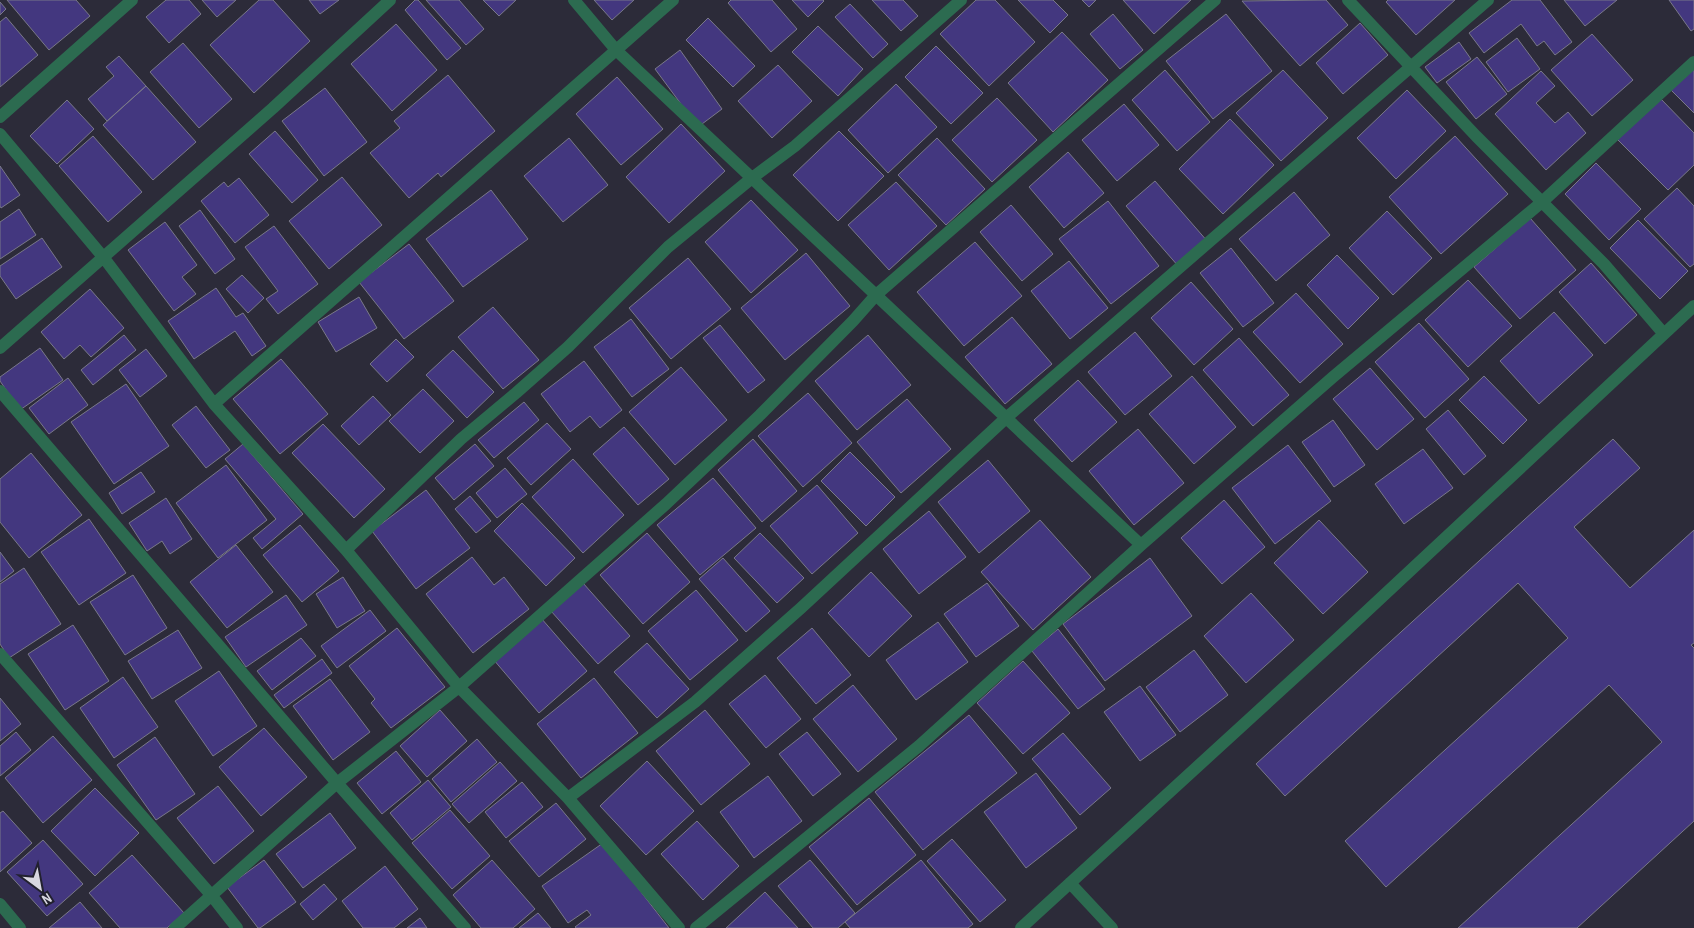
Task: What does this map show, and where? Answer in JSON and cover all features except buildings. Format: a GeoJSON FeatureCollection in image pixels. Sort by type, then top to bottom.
{"type":"FeatureCollection","features":[{"type":"Feature","properties":{"kind":"street"},"geometry":{"type":"LineString","coordinates":[[0,117],[132,0]]}},
{"type":"Feature","properties":{"kind":"street"},"geometry":{"type":"LineString","coordinates":[[0,348],[273,108],[390,0]]}},
{"type":"Feature","properties":{"kind":"street"},"geometry":{"type":"LineString","coordinates":[[574,0],[616,50],[1141,545]]}},
{"type":"Feature","properties":{"kind":"street"},"geometry":{"type":"LineString","coordinates":[[214,404],[673,0]]}},
{"type":"Feature","properties":{"kind":"street"},"geometry":{"type":"LineString","coordinates":[[346,550],[461,439],[516,394],[568,347],[668,248],[752,178],[795,146],[962,0]]}},
{"type":"Feature","properties":{"kind":"street"},"geometry":{"type":"LineString","coordinates":[[175,928],[337,783],[459,687],[666,504],[766,408],[853,321],[876,295],[1215,0]]}},
{"type":"Feature","properties":{"kind":"street"},"geometry":{"type":"LineString","coordinates":[[1348,0],[1476,136],[1604,264],[1664,334]]}},
{"type":"Feature","properties":{"kind":"street"},"geometry":{"type":"LineString","coordinates":[[568,798],[695,702],[801,608],[1006,418],[1488,0]]}},
{"type":"Feature","properties":{"kind":"street"},"geometry":{"type":"LineString","coordinates":[[696,928],[919,746],[1141,545],[1334,377],[1542,202],[1694,62]]}},
{"type":"Feature","properties":{"kind":"street"},"geometry":{"type":"LineString","coordinates":[[0,134],[104,258],[214,404],[346,550],[459,687],[568,798],[680,928]]}},
{"type":"Feature","properties":{"kind":"street"},"geometry":{"type":"LineString","coordinates":[[1021,928],[1338,638],[1694,306]]}},
{"type":"Feature","properties":{"kind":"street"},"geometry":{"type":"LineString","coordinates":[[0,391],[337,783],[465,928]]}},
{"type":"Feature","properties":{"kind":"street"},"geometry":{"type":"LineString","coordinates":[[0,654],[212,896],[237,928]]}},
{"type":"Feature","properties":{"kind":"street"},"geometry":{"type":"LineString","coordinates":[[1070,883],[1112,928]]}},
{"type":"Feature","properties":{"kind":"street"},"geometry":{"type":"LineString","coordinates":[[0,904],[20,928]]}}]}
